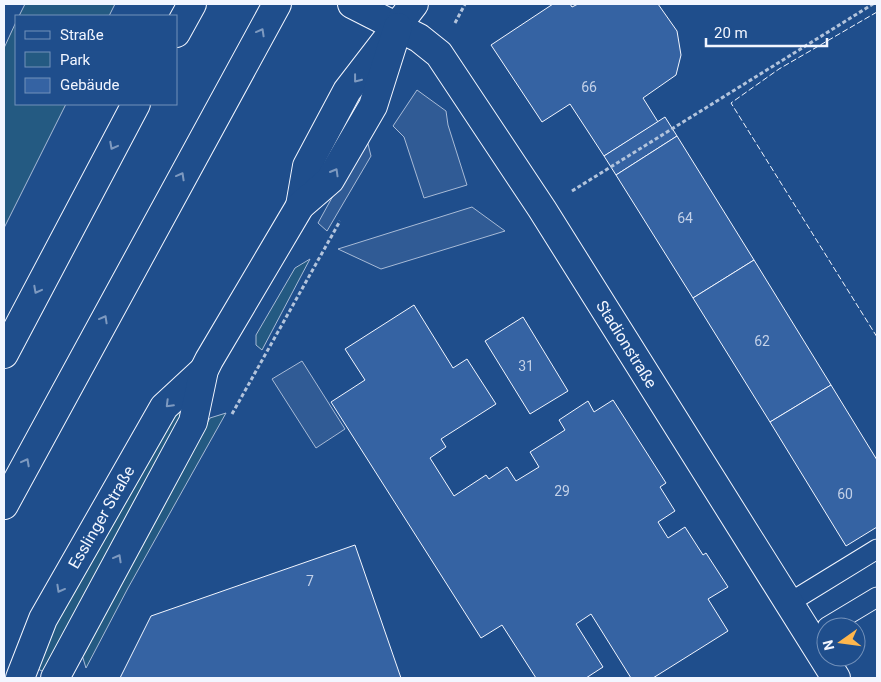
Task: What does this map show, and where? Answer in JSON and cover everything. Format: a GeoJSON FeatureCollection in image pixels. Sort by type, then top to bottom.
{"type":"FeatureCollection","features":[{"type":"Feature","properties":{"kind":"main road"},"geometry":{"type":"LineString","coordinates":[[4,505],[277,4]]}},
{"type":"Feature","properties":{"kind":"main road","name":"Stadionstraße"},"geometry":{"type":"LineString","coordinates":[[352,4],[419,38],[439,54],[542,209],[789,603],[816,626]]}},
{"type":"Feature","properties":{"kind":"main road","name":"Esslinger Straße"},"geometry":{"type":"LineString","coordinates":[[20,678],[43,619],[164,407],[204,370],[300,206],[330,180],[373,106],[398,27],[414,4]]}},
{"type":"Feature","properties":{"kind":"main road"},"geometry":{"type":"LineString","coordinates":[[4,354],[135,105]]}},
{"type":"Feature","properties":{"kind":"main road","name":"Esslinger Straße"},"geometry":{"type":"LineString","coordinates":[[55,678],[194,422],[204,370]]}},
{"type":"Feature","properties":{"kind":"lane"},"geometry":{"type":"LineString","coordinates":[[789,603],[877,549]]}},
{"type":"Feature","properties":{"kind":"lane"},"geometry":{"type":"LineString","coordinates":[[843,617],[877,597]]}},
{"type":"Feature","properties":{"kind":"path"},"geometry":{"type":"LineString","coordinates":[[542,209],[872,4]]}},
{"type":"Feature","properties":{"kind":"path"},"geometry":{"type":"LineString","coordinates":[[228,421],[342,218]]}},
{"type":"Feature","properties":{"kind":"green space"},"geometry":{"type":"Polygon","coordinates":[[[25,4],[115,4],[110,15],[20,15],[25,4]]]}},
{"type":"Feature","properties":{"kind":"green space"},"geometry":{"type":"Polygon","coordinates":[[[15,24],[15,105],[66,105],[4,228],[4,48],[15,24]]]}},
{"type":"Feature","properties":{"kind":"green space"},"geometry":{"type":"Polygon","coordinates":[[[310,259],[262,350],[256,345],[256,335],[295,268],[310,259]]]}},
{"type":"Feature","properties":{"kind":"green space"},"geometry":{"type":"Polygon","coordinates":[[[178,404],[189,406],[44,672],[36,668],[58,616],[178,404]]]}},
{"type":"Feature","properties":{"kind":"green space"},"geometry":{"type":"Polygon","coordinates":[[[226,413],[128,588],[86,668],[82,655],[155,513],[210,418],[226,413]]]}},
{"type":"Feature","properties":{"kind":"shaded area"},"geometry":{"type":"Polygon","coordinates":[[[417,90],[446,111],[448,125],[467,185],[424,198],[404,137],[393,126],[417,90]]]}},
{"type":"Feature","properties":{"kind":"shaded area"},"geometry":{"type":"Polygon","coordinates":[[[366,136],[371,156],[327,231],[318,223],[366,136]]]}},
{"type":"Feature","properties":{"kind":"shaded area"},"geometry":{"type":"Polygon","coordinates":[[[472,207],[505,231],[381,269],[338,249],[472,207]]]}},
{"type":"Feature","properties":{"kind":"shaded area"},"geometry":{"type":"Polygon","coordinates":[[[302,361],[345,429],[316,448],[272,379],[302,361]]]}},
{"type":"Feature","properties":{"kind":"building"},"geometry":{"type":"Polygon","coordinates":[[[553,4],[570,4],[572,7],[578,4],[658,4],[677,31],[681,55],[676,75],[643,98],[658,122],[604,156],[570,104],[542,122],[491,45],[553,4]]]}},
{"type":"Feature","properties":{"kind":"building"},"geometry":{"type":"Polygon","coordinates":[[[665,117],[677,136],[616,175],[604,156],[665,117]]]}},
{"type":"Feature","properties":{"kind":"building"},"geometry":{"type":"Polygon","coordinates":[[[677,136],[754,260],[693,298],[616,175],[677,136]]]}},
{"type":"Feature","properties":{"kind":"building"},"geometry":{"type":"Polygon","coordinates":[[[754,260],[831,385],[770,422],[693,298],[754,260]]]}},
{"type":"Feature","properties":{"kind":"building"},"geometry":{"type":"Polygon","coordinates":[[[414,305],[453,368],[467,359],[496,404],[441,439],[446,447],[430,458],[454,496],[486,475],[489,479],[507,467],[516,481],[539,467],[530,452],[565,430],[559,420],[588,401],[594,412],[613,400],[666,483],[660,487],[675,511],[658,522],[668,538],[685,527],[703,555],[706,553],[728,587],[708,599],[728,631],[653,678],[631,678],[591,614],[576,624],[603,667],[586,678],[536,678],[502,625],[481,638],[331,402],[365,380],[345,349],[414,305]]]}},
{"type":"Feature","properties":{"kind":"building"},"geometry":{"type":"Polygon","coordinates":[[[523,317],[568,391],[530,414],[485,341],[523,317]]]}},
{"type":"Feature","properties":{"kind":"building"},"geometry":{"type":"Polygon","coordinates":[[[831,385],[877,460],[877,527],[846,546],[770,422],[831,385]]]}},
{"type":"Feature","properties":{"kind":"building"},"geometry":{"type":"Polygon","coordinates":[[[355,545],[401,678],[120,678],[151,616],[355,545]]]}},
{"type":"Feature","properties":{"kind":"fence"},"geometry":{"type":"LineString","coordinates":[[877,12],[779,69],[731,103],[877,337]]}}]}
